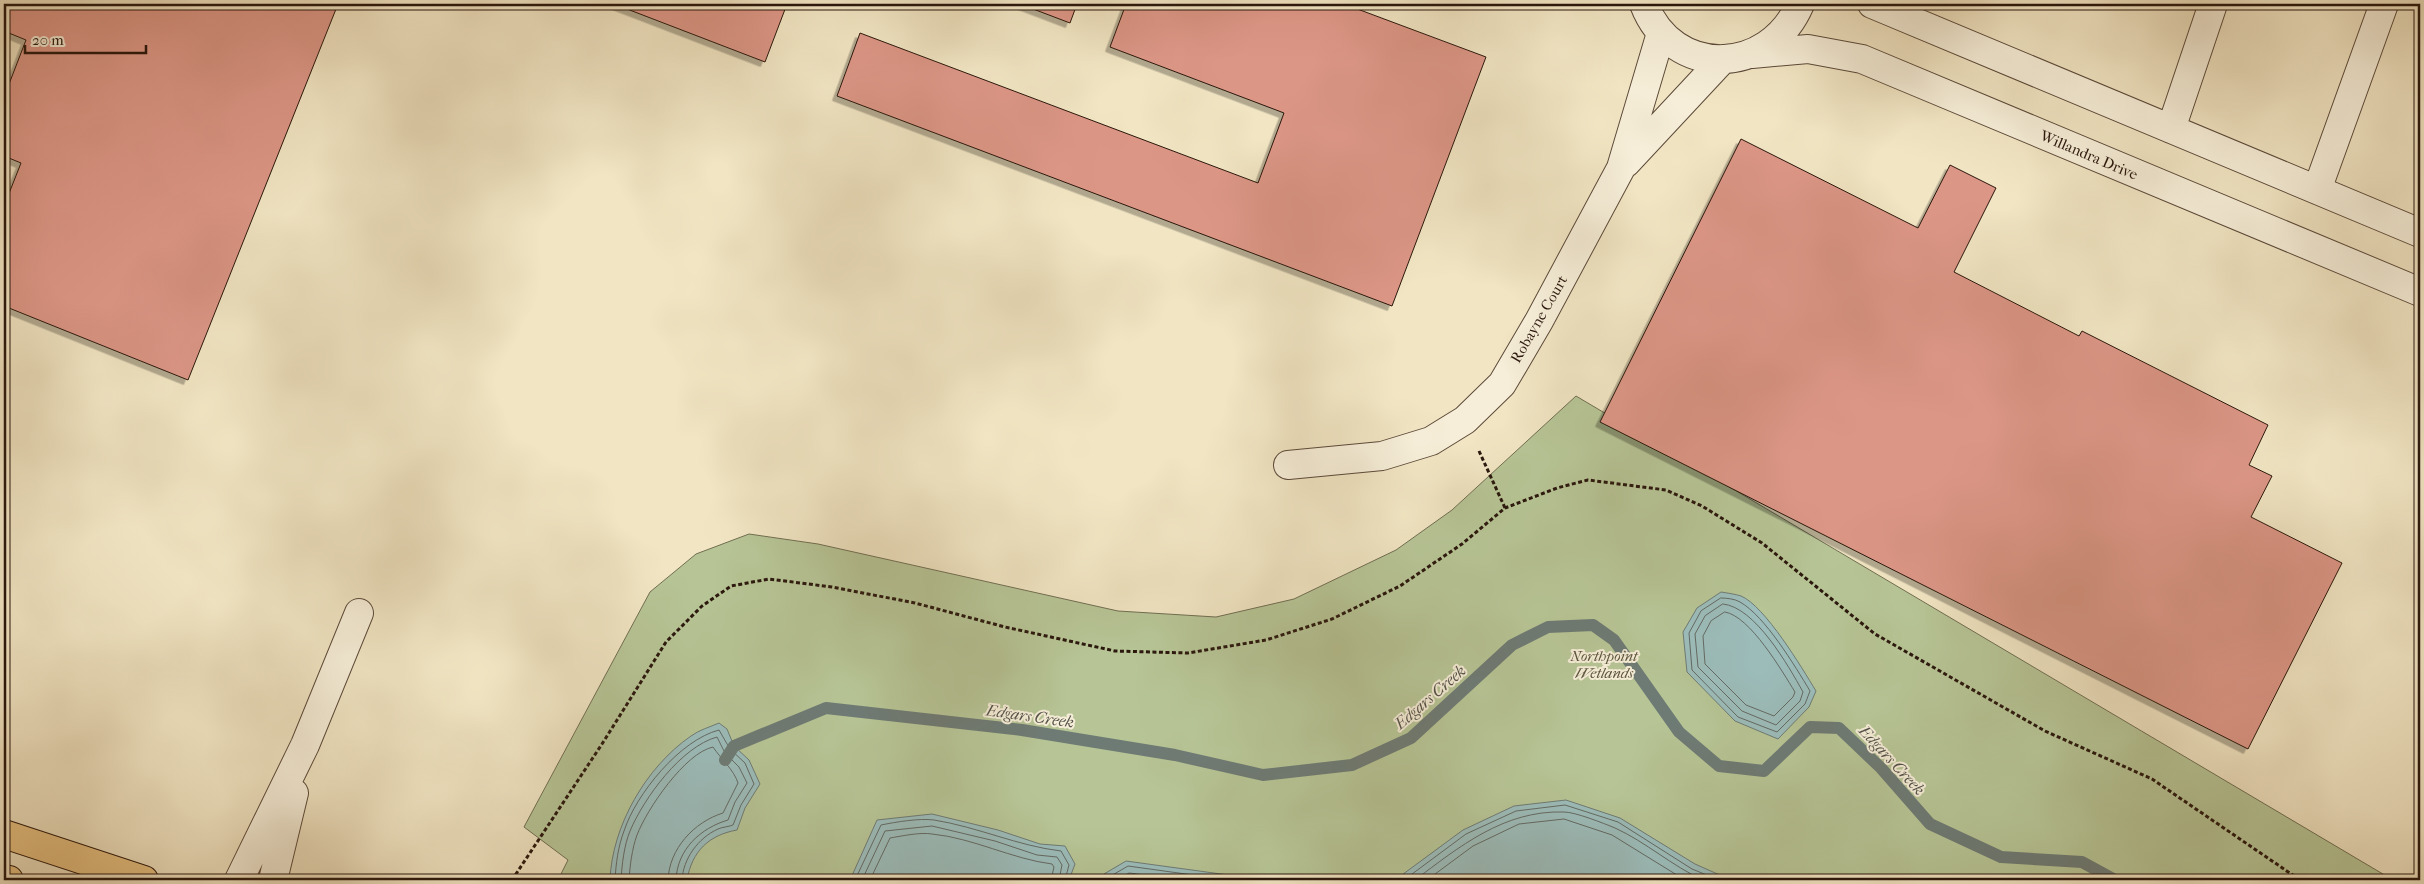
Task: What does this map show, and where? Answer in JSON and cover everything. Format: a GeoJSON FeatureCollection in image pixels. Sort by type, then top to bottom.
{"type":"FeatureCollection","features":[{"type":"Feature","properties":{"kind":"main road"},"geometry":{"type":"LineString","coordinates":[[4,834],[144,880]]}},
{"type":"Feature","properties":{"kind":"main road"},"geometry":{"type":"LineString","coordinates":[[4,878],[9,880]]}},
{"type":"Feature","properties":{"kind":"street"},"geometry":{"type":"LineString","coordinates":[[1644,4],[1649,16],[1661,34]]}},
{"type":"Feature","properties":{"kind":"street"},"geometry":{"type":"LineString","coordinates":[[1752,54],[1776,40],[1794,19],[1800,4]]}},
{"type":"Feature","properties":{"kind":"street"},"geometry":{"type":"LineString","coordinates":[[1872,4],[2420,233]]}},
{"type":"Feature","properties":{"kind":"street"},"geometry":{"type":"LineString","coordinates":[[2171,129],[2213,4]]}},
{"type":"Feature","properties":{"kind":"street"},"geometry":{"type":"LineString","coordinates":[[2316,190],[2384,4]]}},
{"type":"Feature","properties":{"kind":"street","name":"Willandra Drive"},"geometry":{"type":"LineString","coordinates":[[1661,34],[1679,47],[1700,56],[1723,59],[1752,54],[1808,49],[1862,59],[2420,292]]}},
{"type":"Feature","properties":{"kind":"street","name":"Robayne Court"},"geometry":{"type":"LineString","coordinates":[[1288,465],[1382,456],[1431,441],[1465,420],[1502,384],[1539,321],[1621,168],[1661,34]]}},
{"type":"Feature","properties":{"kind":"street"},"geometry":{"type":"LineString","coordinates":[[1621,168],[1723,59]]}},
{"type":"Feature","properties":{"kind":"street"},"geometry":{"type":"LineString","coordinates":[[239,880],[305,745],[358,613]]}},
{"type":"Feature","properties":{"kind":"street"},"geometry":{"type":"LineString","coordinates":[[273,880],[305,745]]}},
{"type":"Feature","properties":{"kind":"path"},"geometry":{"type":"LineString","coordinates":[[1465,420],[1505,508]]}},
{"type":"Feature","properties":{"kind":"path"},"geometry":{"type":"LineString","coordinates":[[512,880],[602,744],[666,642],[702,606],[731,586],[769,578],[832,587],[914,603],[1005,627],[1115,651],[1188,653],[1266,640],[1332,619],[1400,586],[1462,544],[1505,508],[1557,488],[1588,480],[1666,490],[1702,506],[1762,543],[1874,634],[2045,730],[2152,779],[2300,880]]}},
{"type":"Feature","properties":{"kind":"green space","name":"Northpoint Wetlands"},"geometry":{"type":"Polygon","coordinates":[[[1576,396],[2393,880],[558,880],[568,860],[524,827],[650,592],[696,554],[749,534],[818,544],[1118,611],[1216,617],[1294,599],[1396,550],[1452,510],[1576,396]]]}},
{"type":"Feature","properties":{"kind":"water"},"geometry":{"type":"Polygon","coordinates":[[[1721,592],[1741,596],[1751,602],[1761,612],[1772,624],[1816,691],[1809,707],[1778,739],[1735,721],[1687,672],[1683,632],[1697,608],[1721,592]]]}},
{"type":"Feature","properties":{"kind":"water"},"geometry":{"type":"Polygon","coordinates":[[[719,723],[727,729],[734,746],[749,760],[760,784],[745,808],[737,830],[718,836],[703,846],[693,861],[687,880],[610,880],[617,839],[634,799],[646,781],[675,749],[694,734],[719,723]]]}},
{"type":"Feature","properties":{"kind":"water"},"geometry":{"type":"Polygon","coordinates":[[[1566,800],[1620,818],[1695,864],[1731,880],[1395,880],[1463,830],[1514,806],[1566,800]]]}},
{"type":"Feature","properties":{"kind":"water"},"geometry":{"type":"Polygon","coordinates":[[[932,814],[998,830],[1040,844],[1065,846],[1075,864],[1069,880],[850,880],[877,820],[932,814]]]}},
{"type":"Feature","properties":{"kind":"water"},"geometry":{"type":"Polygon","coordinates":[[[1126,861],[1265,880],[1102,880],[1104,874],[1126,861]]]}},
{"type":"Feature","properties":{"kind":"building"},"geometry":{"type":"Polygon","coordinates":[[[4,4],[338,4],[188,380],[4,306],[4,206],[21,163],[4,156],[4,97],[26,40],[4,31],[4,4]]]}},
{"type":"Feature","properties":{"kind":"building"},"geometry":{"type":"Polygon","coordinates":[[[614,4],[787,4],[765,62],[614,4]]]}},
{"type":"Feature","properties":{"kind":"building"},"geometry":{"type":"Polygon","coordinates":[[[1020,4],[1077,4],[1070,23],[1020,4]]]}},
{"type":"Feature","properties":{"kind":"building"},"geometry":{"type":"Polygon","coordinates":[[[1126,4],[1344,4],[1486,57],[1392,306],[837,96],[860,33],[1258,183],[1284,113],[1110,47],[1126,4]]]}},
{"type":"Feature","properties":{"kind":"building"},"geometry":{"type":"Polygon","coordinates":[[[1741,139],[1918,228],[1950,165],[1996,188],[1954,272],[2079,336],[2082,331],[2268,425],[2249,465],[2272,476],[2251,517],[2342,563],[2248,749],[1600,422],[1741,139]]]}},
{"type":"Feature","properties":{"kind":"waterway","name":"Edgars Creek"},"geometry":{"type":"LineString","coordinates":[[725,760],[734,746],[826,708],[1022,730],[1175,755],[1263,775],[1352,765],[1411,738],[1512,645],[1548,627],[1593,625],[1614,640],[1679,732],[1719,766],[1764,771],[1810,727],[1839,728],[1881,768],[1930,824],[2001,857],[2082,862],[2115,880]]}}]}
